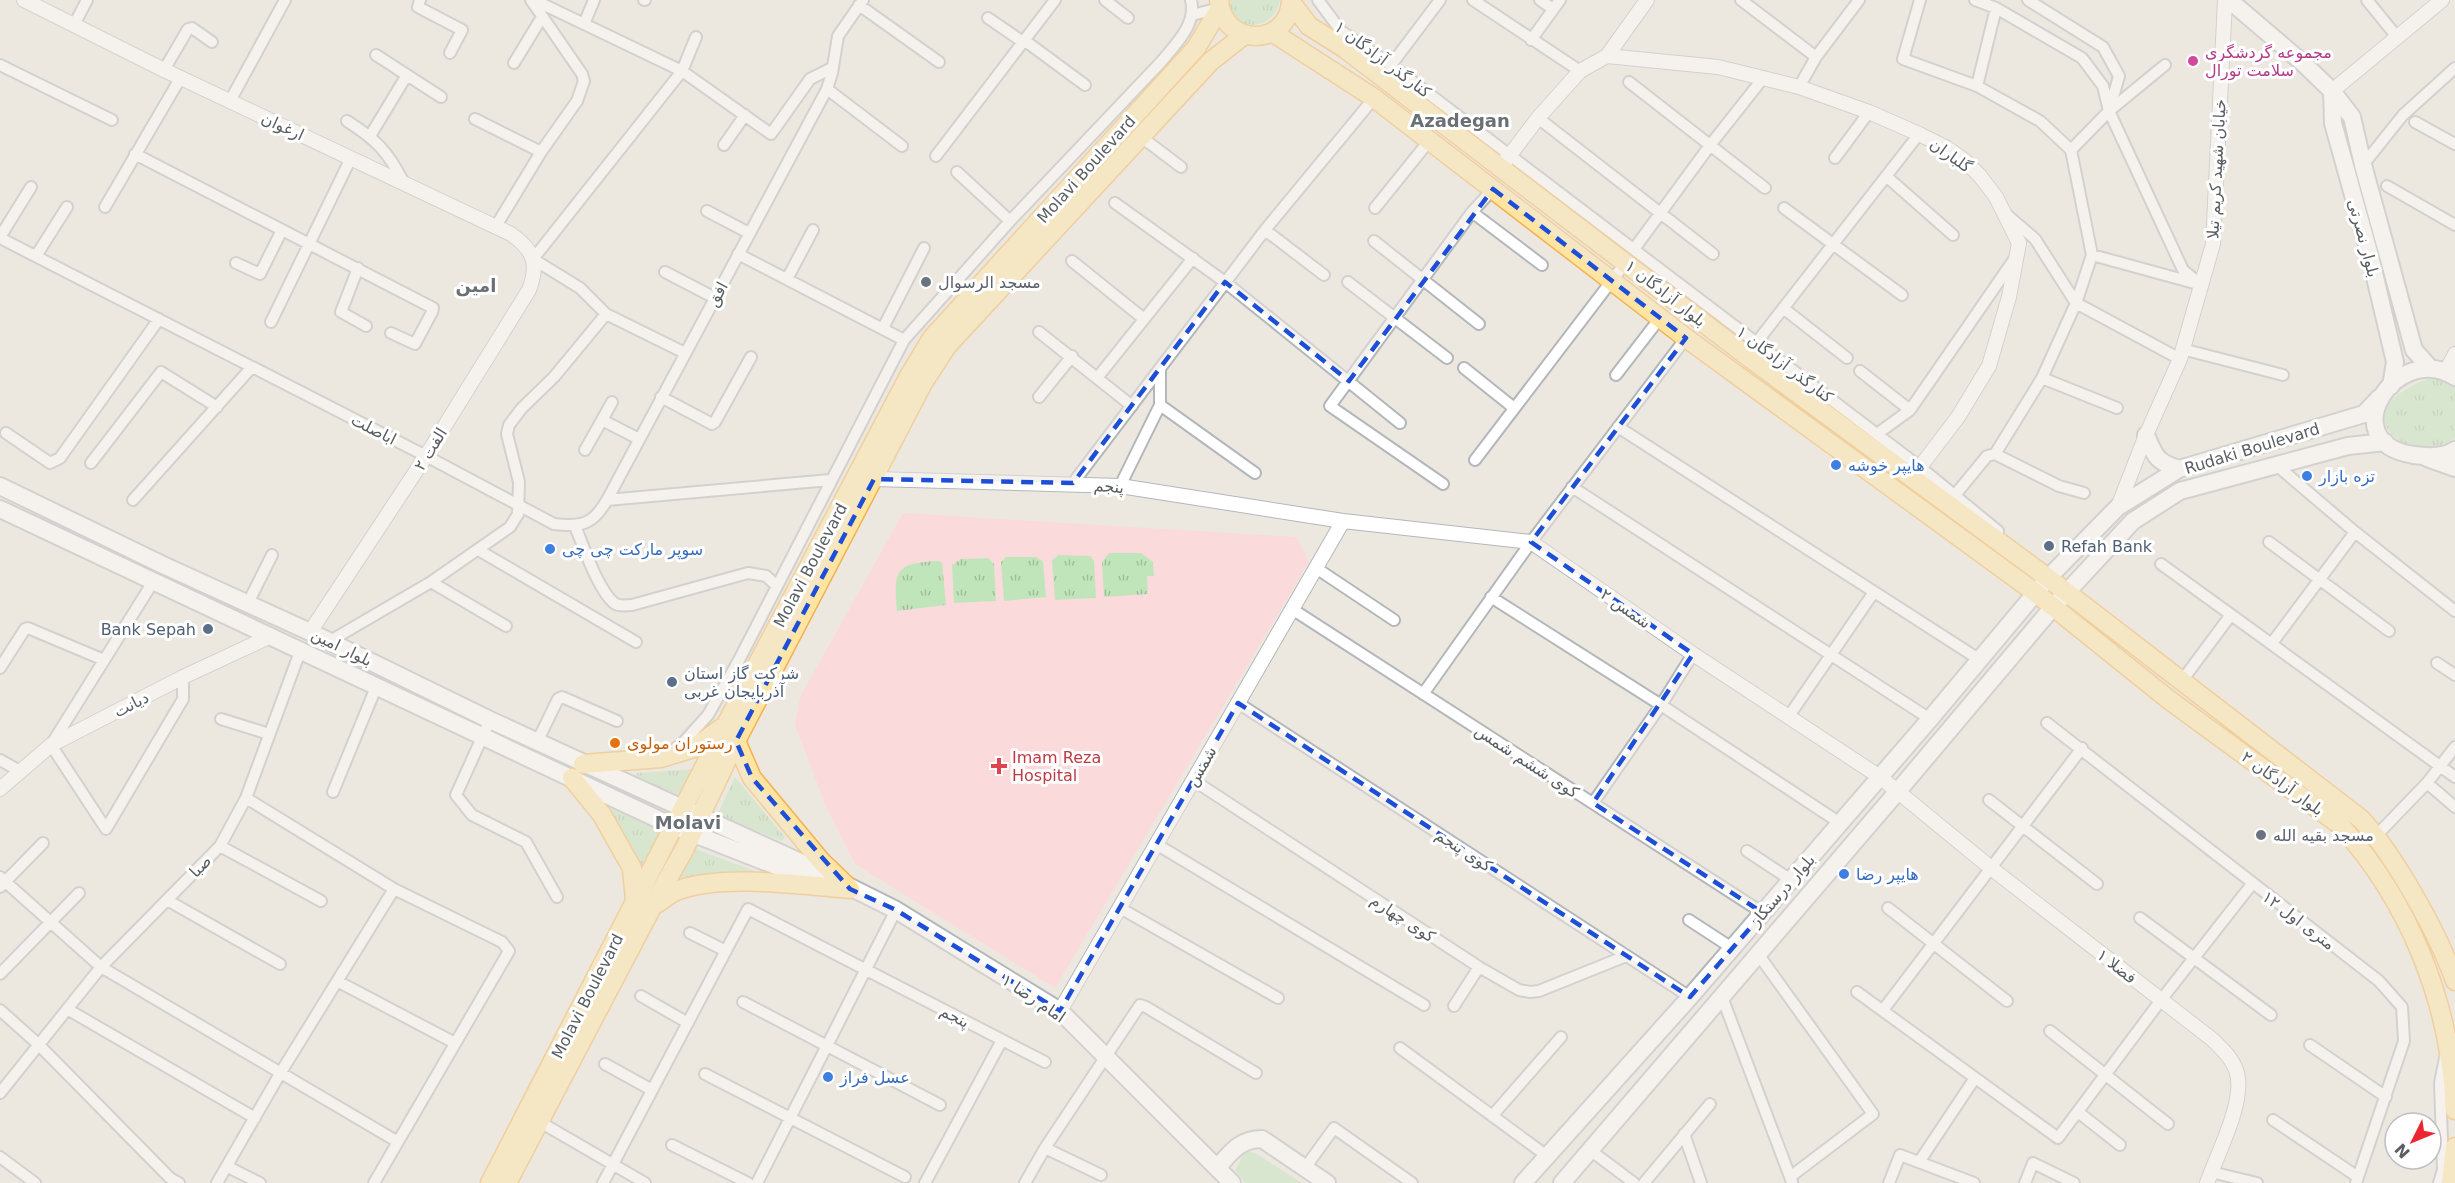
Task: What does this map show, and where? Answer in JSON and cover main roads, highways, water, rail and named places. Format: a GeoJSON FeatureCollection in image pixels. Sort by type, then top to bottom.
{"type":"FeatureCollection","features":[{"type":"Feature","properties":{"kind":"main road","name":"بلوار نصرتی"},"geometry":{"type":"LineString","coordinates":[[2227,0],[2287,48],[2332,91],[2352,117],[2414,350],[2444,372]]}},
{"type":"Feature","properties":{"kind":"main road","name":"بلوار آزادگان ۱"},"geometry":{"type":"LineString","coordinates":[[1291,1],[1310,26],[1343,39],[1752,349],[2041,573]]}},
{"type":"Feature","properties":{"kind":"main road"},"geometry":{"type":"LineString","coordinates":[[1220,4],[1226,22],[1244,35],[1254,37],[1272,33],[1285,20],[1291,1]]}},
{"type":"Feature","properties":{"kind":"main road","name":"Molavi Boulevard"},"geometry":{"type":"LineString","coordinates":[[490,1183],[644,904],[701,817],[736,741],[874,479],[932,338],[1196,48],[1220,4]]}},
{"type":"Feature","properties":{"kind":"main road","name":"بلوار آزادگان ۱"},"geometry":{"type":"LineString","coordinates":[[1272,33],[1329,67],[1374,98],[1686,338],[2036,593]]}},
{"type":"Feature","properties":{"kind":"main road","name":"Molavi Boulevard"},"geometry":{"type":"LineString","coordinates":[[507,1183],[540,1122],[644,904],[679,818],[747,684],[916,379],[1210,62],[1244,35]]}},
{"type":"Feature","properties":{"kind":"main road"},"geometry":{"type":"LineString","coordinates":[[1329,67],[1327,59],[1329,55],[1343,39]]}},
{"type":"Feature","properties":{"kind":"main road"},"geometry":{"type":"LineString","coordinates":[[1182,62],[1193,65],[1198,76]]}},
{"type":"Feature","properties":{"kind":"main road","name":"بلوار نصرتی"},"geometry":{"type":"LineString","coordinates":[[2332,91],[2333,123],[2370,256],[2395,362],[2391,386]]}},
{"type":"Feature","properties":{"kind":"main road","name":"Rudaki Boulevard"},"geometry":{"type":"LineString","coordinates":[[2036,593],[2041,573],[2118,507],[2179,469],[2364,414],[2391,386],[2411,371],[2444,372]]}},
{"type":"Feature","properties":{"kind":"main road"},"geometry":{"type":"LineString","coordinates":[[2379,398],[2374,409],[2374,418],[2376,430],[2385,442],[2394,449],[2455,468]]}},
{"type":"Feature","properties":{"kind":"main road"},"geometry":{"type":"LineString","coordinates":[[2146,435],[2155,456],[2163,464],[2179,469]]}},
{"type":"Feature","properties":{"kind":"main road","name":"Rudaki Boulevard"},"geometry":{"type":"LineString","coordinates":[[2053,608],[2133,521],[2180,490],[2348,446],[2385,442]]}},
{"type":"Feature","properties":{"kind":"main road"},"geometry":{"type":"LineString","coordinates":[[2423,457],[2438,457],[2455,450]]}},
{"type":"Feature","properties":{"kind":"main road","name":"بلوار امین"},"geometry":{"type":"LineString","coordinates":[[0,486],[163,565],[330,641],[486,728],[537,742],[577,771]]}},
{"type":"Feature","properties":{"kind":"main road","name":"بلوار امین"},"geometry":{"type":"LineString","coordinates":[[0,509],[377,685],[486,728],[679,818]]}},
{"type":"Feature","properties":{"kind":"main road"},"geometry":{"type":"LineString","coordinates":[[153,582],[163,565]]}},
{"type":"Feature","properties":{"kind":"main road","name":"بلوار آزادگان ۲"},"geometry":{"type":"LineString","coordinates":[[2041,573],[2361,819],[2376,836],[2431,929],[2455,981]]}},
{"type":"Feature","properties":{"kind":"main road","name":"بلوار آزادگان ۲"},"geometry":{"type":"LineString","coordinates":[[2036,593],[2168,699],[2340,825],[2362,849],[2380,876],[2414,938],[2434,983],[2448,1043],[2455,1110]]}},
{"type":"Feature","properties":{"kind":"main road","name":"بلوار درستکار"},"geometry":{"type":"LineString","coordinates":[[1524,1183],[1763,913],[2036,593]]}},
{"type":"Feature","properties":{"kind":"main road","name":"بلوار درستکار"},"geometry":{"type":"LineString","coordinates":[[1562,1183],[2053,608]]}},
{"type":"Feature","properties":{"kind":"main road"},"geometry":{"type":"LineString","coordinates":[[727,724],[694,748],[661,758],[577,771],[632,868],[644,904],[678,890],[708,884],[763,882],[850,889]]}},
{"type":"Feature","properties":{"kind":"main road"},"geometry":{"type":"LineString","coordinates":[[736,741],[752,778],[821,861],[850,889]]}},
{"type":"Feature","properties":{"kind":"main road","name":"امام رضا ۱"},"geometry":{"type":"LineString","coordinates":[[679,818],[701,817],[798,861],[896,910],[1060,1011],[1232,1183]]}},
{"type":"Feature","properties":{"kind":"main road","name":"امام رضا ۱"},"geometry":{"type":"LineString","coordinates":[[679,818],[692,834],[799,875],[850,889]]}},
{"type":"Feature","properties":{"kind":"main road"},"geometry":{"type":"LineString","coordinates":[[1569,1132],[1590,1150]]}},
{"type":"Feature","properties":{"kind":"main road"},"geometry":{"type":"LineString","coordinates":[[1217,1168],[1237,1145],[1250,1139],[1262,1139],[1327,1183]]}},
{"type":"Feature","properties":{"kind":"main road"},"geometry":{"type":"LineString","coordinates":[[2451,1183],[2455,1147]]}},
{"type":"Feature","properties":{"kind":"place","name":"مجموعه گردشگری سلامت تورال"},"geometry":{"type":"Point","coordinates":[2193,61]}},
{"type":"Feature","properties":{"kind":"place","name":"مسجد الرسوال"},"geometry":{"type":"Point","coordinates":[926,282]}},
{"type":"Feature","properties":{"kind":"place","name":"هایپر خوشه"},"geometry":{"type":"Point","coordinates":[1836,465]}},
{"type":"Feature","properties":{"kind":"place","name":"تزه بازار"},"geometry":{"type":"Point","coordinates":[2307,476]}},
{"type":"Feature","properties":{"kind":"place","name":"Refah Bank"},"geometry":{"type":"Point","coordinates":[2049,546]}},
{"type":"Feature","properties":{"kind":"place","name":"سوپر مارکت چی چی"},"geometry":{"type":"Point","coordinates":[550,549]}},
{"type":"Feature","properties":{"kind":"place","name":"Bank Sepah"},"geometry":{"type":"Point","coordinates":[208,629]}},
{"type":"Feature","properties":{"kind":"place","name":"شرکت گاز استان آذربایجان غربی"},"geometry":{"type":"Point","coordinates":[672,682]}},
{"type":"Feature","properties":{"kind":"place","name":"رستوران مولوی"},"geometry":{"type":"Point","coordinates":[615,743]}},
{"type":"Feature","properties":{"kind":"place","name":"Imam Reza Hospital"},"geometry":{"type":"Point","coordinates":[999,766]}},
{"type":"Feature","properties":{"kind":"place","name":"مسجد بقیه الله"},"geometry":{"type":"Point","coordinates":[2261,835]}},
{"type":"Feature","properties":{"kind":"place","name":"هایپر رضا"},"geometry":{"type":"Point","coordinates":[1844,874]}},
{"type":"Feature","properties":{"kind":"place","name":"عسل فراز"},"geometry":{"type":"Point","coordinates":[828,1077]}},
{"type":"Feature","properties":{"kind":"district","name":"Azadegan"},"geometry":{"type":"Point","coordinates":[1460,121]}},
{"type":"Feature","properties":{"kind":"district","name":"امین"},"geometry":{"type":"Point","coordinates":[476,286]}},
{"type":"Feature","properties":{"kind":"district","name":"Molavi"},"geometry":{"type":"Point","coordinates":[688,823]}}]}
